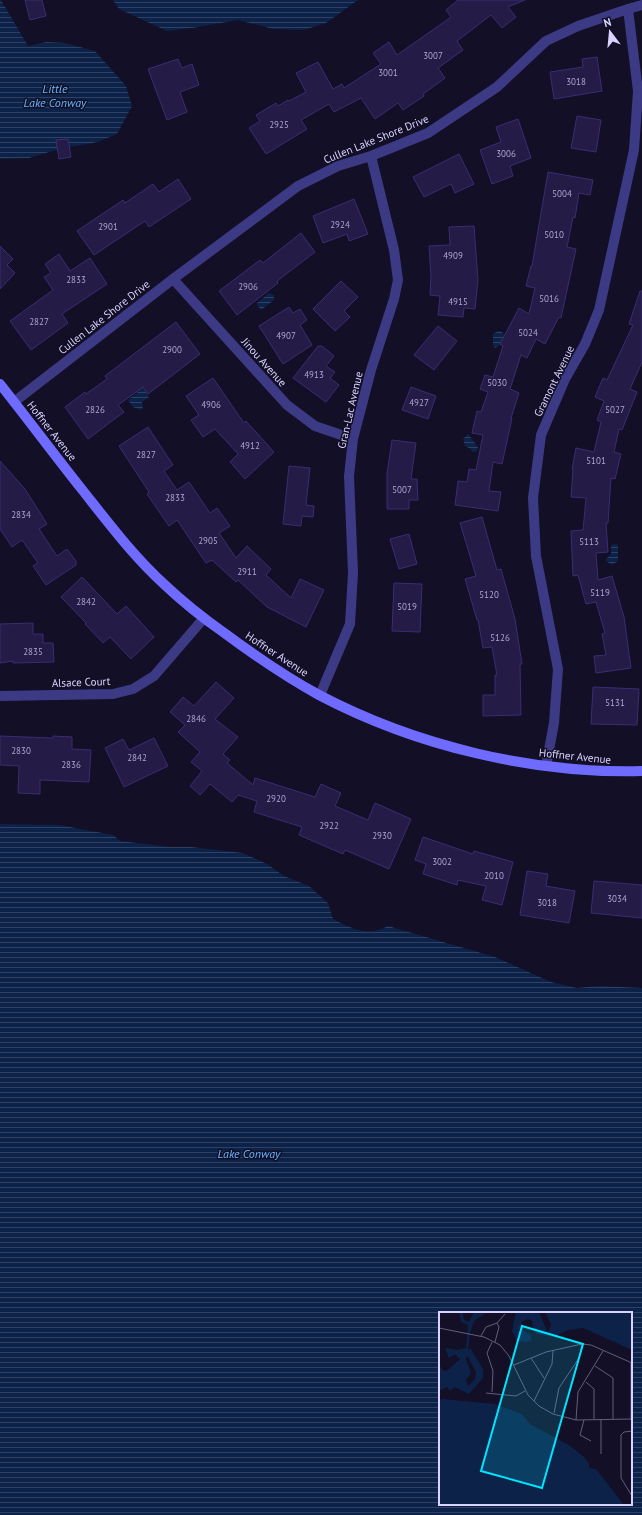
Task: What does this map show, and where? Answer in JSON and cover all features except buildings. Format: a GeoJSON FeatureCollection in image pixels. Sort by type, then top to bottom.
{"type":"FeatureCollection","features":[{"type":"Feature","properties":{"kind":"main road","name":"Hoffner Avenue"},"geometry":{"type":"LineString","coordinates":[[0,384],[134,554],[166,586],[204,618],[279,671],[320,695],[384,724],[429,740],[496,757],[546,766],[611,772],[642,771]]}},
{"type":"Feature","properties":{"kind":"street","name":"Cullen Lake Shore Drive"},"geometry":{"type":"LineString","coordinates":[[14,402],[173,279],[298,186],[338,166],[371,156],[428,133],[497,86],[546,41],[578,26],[642,5]]}},
{"type":"Feature","properties":{"kind":"street","name":"Gramont Avenue"},"geometry":{"type":"LineString","coordinates":[[546,766],[554,723],[558,669],[536,556],[533,498],[541,435],[565,379],[585,344],[599,310],[634,150],[638,90],[628,9]]}},
{"type":"Feature","properties":{"kind":"street","name":"Gran-Lac Avenue"},"geometry":{"type":"LineString","coordinates":[[320,695],[350,624],[353,573],[349,476],[353,439],[371,370],[394,299],[398,280],[394,250],[371,156]]}},
{"type":"Feature","properties":{"kind":"street","name":"Jinou Avenue"},"geometry":{"type":"LineString","coordinates":[[173,279],[287,405],[315,426],[353,439]]}},
{"type":"Feature","properties":{"kind":"street","name":"Alsace Court"},"geometry":{"type":"LineString","coordinates":[[0,696],[114,694],[134,689],[154,676],[204,618]]}},
{"type":"Feature","properties":{"kind":"water","name":"Little Lake Conway"},"geometry":{"type":"Polygon","coordinates":[[[0,0],[28,46],[47,42],[65,43],[95,51],[126,86],[132,106],[117,134],[98,142],[59,149],[29,158],[0,159],[0,0]]]}},
{"type":"Feature","properties":{"kind":"water"},"geometry":{"type":"Polygon","coordinates":[[[113,0],[358,0],[326,23],[304,30],[273,29],[238,20],[167,31],[119,9],[113,0]]]}},
{"type":"Feature","properties":{"kind":"water"},"geometry":{"type":"Polygon","coordinates":[[[269,293],[274,295],[274,300],[261,310],[256,304],[269,293]]]}},
{"type":"Feature","properties":{"kind":"water"},"geometry":{"type":"Polygon","coordinates":[[[498,331],[502,332],[505,336],[499,346],[495,348],[493,345],[493,334],[498,331]]]}},
{"type":"Feature","properties":{"kind":"water"},"geometry":{"type":"Polygon","coordinates":[[[142,386],[149,397],[142,402],[143,409],[141,410],[133,407],[128,400],[139,391],[138,388],[142,386]]]}},
{"type":"Feature","properties":{"kind":"water"},"geometry":{"type":"Polygon","coordinates":[[[468,434],[478,447],[477,451],[472,452],[471,449],[465,446],[463,439],[468,434]]]}},
{"type":"Feature","properties":{"kind":"water"},"geometry":{"type":"Polygon","coordinates":[[[611,545],[618,545],[618,561],[612,565],[605,560],[611,554],[611,545]]]}},
{"type":"Feature","properties":{"kind":"water","name":"Lake Conway"},"geometry":{"type":"Polygon","coordinates":[[[0,824],[59,825],[113,835],[120,841],[243,853],[267,864],[284,876],[309,886],[328,903],[333,919],[353,929],[374,931],[388,926],[495,957],[551,982],[577,988],[600,986],[642,988],[642,1515],[0,1515],[0,824]]]}}]}
